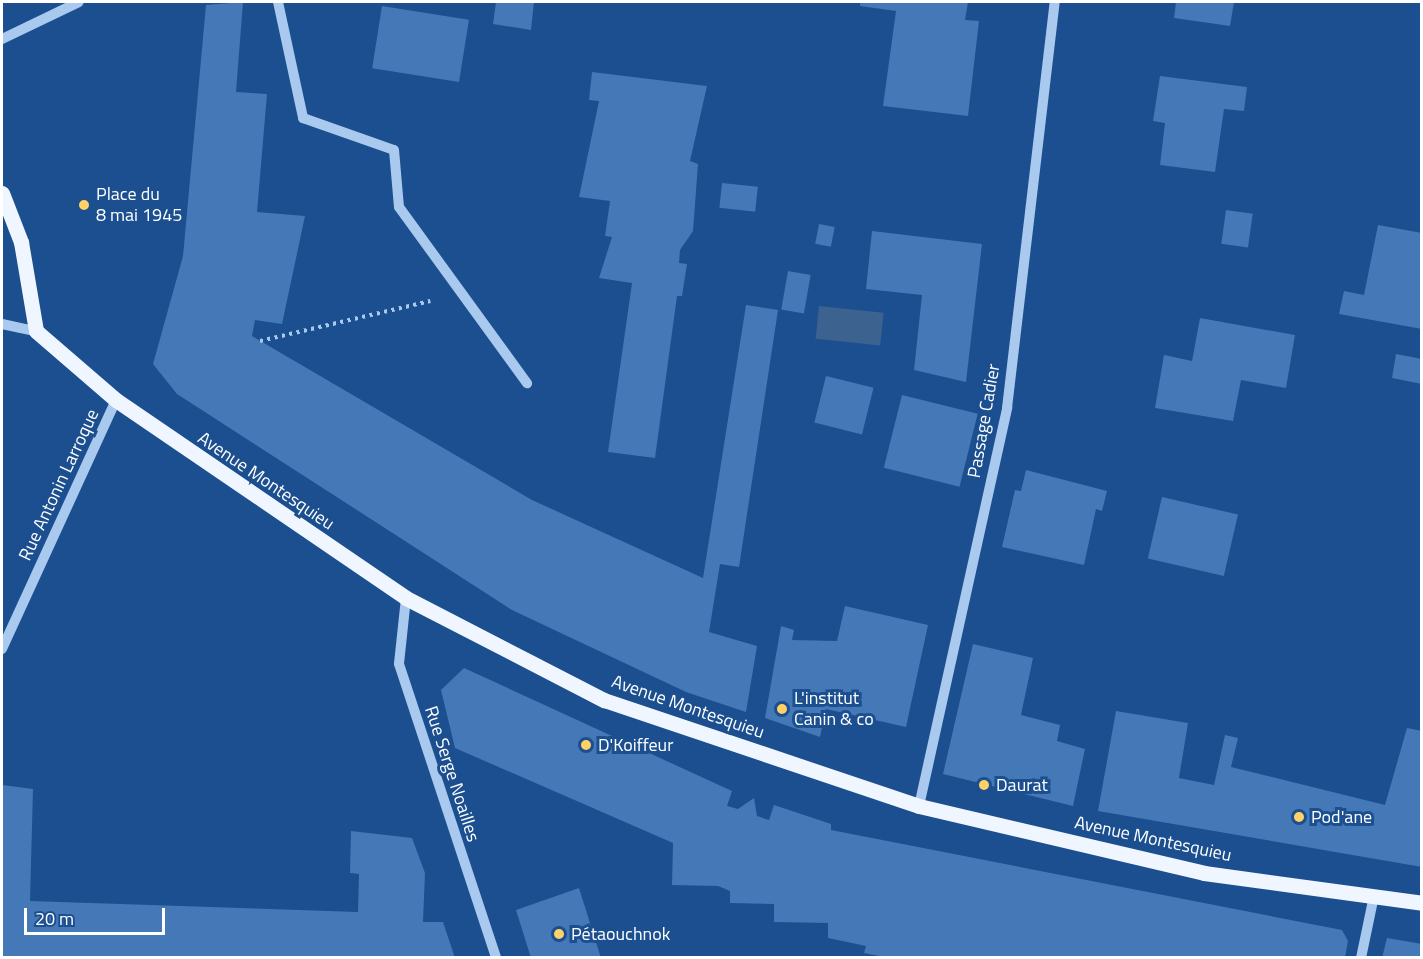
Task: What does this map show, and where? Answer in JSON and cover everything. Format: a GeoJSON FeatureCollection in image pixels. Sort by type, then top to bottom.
{"type":"FeatureCollection","features":[{"type":"Feature","properties":{"kind":"main road"},"geometry":{"type":"LineString","coordinates":[[2,193],[21,242],[36,331]]}},
{"type":"Feature","properties":{"kind":"main road","name":"Avenue Montesquieu"},"geometry":{"type":"LineString","coordinates":[[36,331],[116,400],[406,598],[604,700],[919,806],[1204,873],[1422,903]]}},
{"type":"Feature","properties":{"kind":"street"},"geometry":{"type":"LineString","coordinates":[[2,39],[79,2]]}},
{"type":"Feature","properties":{"kind":"street"},"geometry":{"type":"LineString","coordinates":[[278,2],[303,118],[394,150],[399,207],[527,383]]}},
{"type":"Feature","properties":{"kind":"street","name":"Passage Cadier"},"geometry":{"type":"LineString","coordinates":[[919,806],[1006,408],[1055,2]]}},
{"type":"Feature","properties":{"kind":"street"},"geometry":{"type":"LineString","coordinates":[[2,324],[36,331]]}},
{"type":"Feature","properties":{"kind":"street","name":"Rue Antonin Larroque"},"geometry":{"type":"LineString","coordinates":[[2,649],[116,400]]}},
{"type":"Feature","properties":{"kind":"street","name":"Rue Serge Noailles"},"geometry":{"type":"LineString","coordinates":[[406,598],[399,664],[496,957]]}},
{"type":"Feature","properties":{"kind":"street"},"geometry":{"type":"LineString","coordinates":[[1361,957],[1374,896]]}},
{"type":"Feature","properties":{"kind":"path"},"geometry":{"type":"LineString","coordinates":[[260,340],[463,294]]}},
{"type":"Feature","properties":{"kind":"water"},"geometry":{"type":"Polygon","coordinates":[[[819,306],[884,313],[880,346],[816,339],[819,306]]]}},
{"type":"Feature","properties":{"kind":"building"},"geometry":{"type":"Polygon","coordinates":[[[243,2],[236,92],[267,94],[257,212],[305,216],[282,324],[255,320],[252,336],[532,500],[703,578],[746,305],[778,310],[739,567],[720,564],[709,632],[757,646],[746,712],[686,692],[512,610],[177,394],[153,364],[183,256],[206,5],[243,2]]]}},
{"type":"Feature","properties":{"kind":"building"},"geometry":{"type":"Polygon","coordinates":[[[496,2],[534,2],[531,30],[493,24],[496,2]]]}},
{"type":"Feature","properties":{"kind":"building"},"geometry":{"type":"Polygon","coordinates":[[[860,2],[968,2],[965,20],[979,21],[968,116],[883,106],[896,11],[860,6],[860,2]]]}},
{"type":"Feature","properties":{"kind":"building"},"geometry":{"type":"Polygon","coordinates":[[[1176,2],[1234,2],[1230,26],[1174,18],[1176,2]]]}},
{"type":"Feature","properties":{"kind":"building"},"geometry":{"type":"Polygon","coordinates":[[[382,6],[469,20],[459,82],[372,68],[382,6]]]}},
{"type":"Feature","properties":{"kind":"building"},"geometry":{"type":"Polygon","coordinates":[[[592,72],[707,86],[690,161],[698,164],[693,231],[680,250],[679,263],[687,264],[682,296],[677,296],[655,458],[608,452],[632,283],[599,278],[612,237],[605,236],[610,201],[579,197],[599,101],[589,100],[592,72]]]}},
{"type":"Feature","properties":{"kind":"building"},"geometry":{"type":"Polygon","coordinates":[[[1160,76],[1247,87],[1244,111],[1224,109],[1215,172],[1160,165],[1165,123],[1153,121],[1160,76]]]}},
{"type":"Feature","properties":{"kind":"building"},"geometry":{"type":"Polygon","coordinates":[[[722,183],[758,187],[755,212],[719,208],[722,183]]]}},
{"type":"Feature","properties":{"kind":"building"},"geometry":{"type":"Polygon","coordinates":[[[1226,210],[1253,214],[1248,247],[1221,244],[1226,210]]]}},
{"type":"Feature","properties":{"kind":"building"},"geometry":{"type":"Polygon","coordinates":[[[819,224],[835,227],[831,247],[815,244],[819,224]]]}},
{"type":"Feature","properties":{"kind":"building"},"geometry":{"type":"Polygon","coordinates":[[[1378,225],[1422,233],[1422,329],[1339,314],[1344,291],[1364,295],[1378,225]]]}},
{"type":"Feature","properties":{"kind":"building"},"geometry":{"type":"Polygon","coordinates":[[[872,231],[982,244],[966,382],[914,370],[922,295],[866,289],[872,231]]]}},
{"type":"Feature","properties":{"kind":"building"},"geometry":{"type":"Polygon","coordinates":[[[788,271],[811,275],[804,313],[781,309],[788,271]]]}},
{"type":"Feature","properties":{"kind":"building"},"geometry":{"type":"Polygon","coordinates":[[[1200,318],[1295,335],[1286,388],[1241,380],[1233,421],[1155,408],[1164,355],[1192,361],[1200,318]]]}},
{"type":"Feature","properties":{"kind":"building"},"geometry":{"type":"Polygon","coordinates":[[[1396,354],[1422,359],[1422,384],[1392,378],[1396,354]]]}},
{"type":"Feature","properties":{"kind":"building"},"geometry":{"type":"Polygon","coordinates":[[[826,376],[874,388],[862,434],[814,423],[826,376]]]}},
{"type":"Feature","properties":{"kind":"building"},"geometry":{"type":"Polygon","coordinates":[[[902,395],[978,414],[960,487],[884,468],[902,395]]]}},
{"type":"Feature","properties":{"kind":"building"},"geometry":{"type":"Polygon","coordinates":[[[1026,470],[1107,491],[1102,511],[1096,509],[1084,565],[1002,547],[1015,490],[1021,491],[1026,470]]]}},
{"type":"Feature","properties":{"kind":"building"},"geometry":{"type":"Polygon","coordinates":[[[1162,497],[1238,515],[1224,576],[1148,558],[1162,497]]]}},
{"type":"Feature","properties":{"kind":"building"},"geometry":{"type":"Polygon","coordinates":[[[845,606],[928,625],[906,727],[826,709],[820,737],[765,718],[781,626],[794,630],[792,640],[837,641],[845,606]]]}},
{"type":"Feature","properties":{"kind":"building"},"geometry":{"type":"Polygon","coordinates":[[[973,644],[1033,658],[1021,715],[1060,725],[1057,741],[1085,749],[1073,806],[943,774],[973,644]]]}},
{"type":"Feature","properties":{"kind":"building"},"geometry":{"type":"Polygon","coordinates":[[[464,668],[732,791],[727,806],[738,809],[754,798],[757,816],[769,820],[774,805],[831,824],[831,830],[1342,930],[1348,941],[1345,958],[889,958],[864,953],[866,946],[828,938],[828,923],[774,922],[774,904],[730,903],[730,891],[718,886],[672,885],[673,843],[455,748],[441,690],[464,668]]]}},
{"type":"Feature","properties":{"kind":"building"},"geometry":{"type":"Polygon","coordinates":[[[1116,711],[1188,723],[1179,778],[1214,785],[1225,735],[1238,738],[1231,767],[1385,805],[1407,728],[1422,731],[1422,867],[1098,811],[1116,711]]]}},
{"type":"Feature","properties":{"kind":"building"},"geometry":{"type":"Polygon","coordinates":[[[2,785],[33,789],[30,901],[358,912],[359,874],[350,873],[351,831],[412,838],[425,873],[423,922],[443,922],[455,958],[2,958],[2,785]]]}},
{"type":"Feature","properties":{"kind":"building","name":"Pétaouchnok"},"geometry":{"type":"Polygon","coordinates":[[[579,888],[601,958],[531,958],[516,910],[579,888]]]}},
{"type":"Feature","properties":{"kind":"building"},"geometry":{"type":"Polygon","coordinates":[[[1387,938],[1422,944],[1422,958],[1382,958],[1387,938]]]}},
{"type":"Feature","properties":{"kind":"place","name":"Place du 8 mai 1945"},"geometry":{"type":"Point","coordinates":[84,205]}},
{"type":"Feature","properties":{"kind":"place","name":"L'institut Canin & co"},"geometry":{"type":"Point","coordinates":[782,709]}},
{"type":"Feature","properties":{"kind":"place","name":"D'Koiffeur"},"geometry":{"type":"Point","coordinates":[586,745]}},
{"type":"Feature","properties":{"kind":"place","name":"Daurat"},"geometry":{"type":"Point","coordinates":[984,785]}},
{"type":"Feature","properties":{"kind":"place","name":"Pod'ane"},"geometry":{"type":"Point","coordinates":[1299,817]}},
{"type":"Feature","properties":{"kind":"place","name":"Pétaouchnok"},"geometry":{"type":"Point","coordinates":[559,934]}}]}
